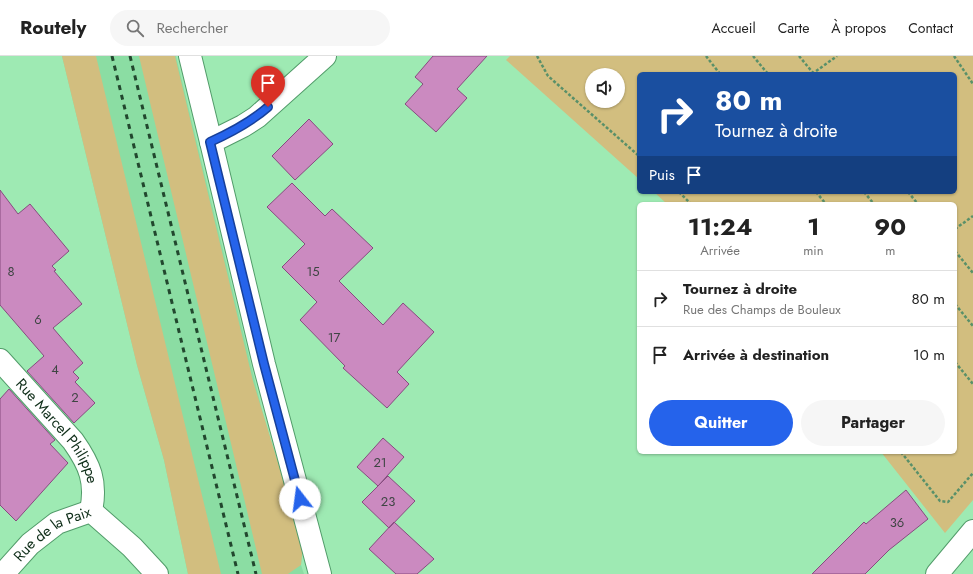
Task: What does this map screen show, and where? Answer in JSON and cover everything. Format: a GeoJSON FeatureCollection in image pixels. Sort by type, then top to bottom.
{"type":"FeatureCollection","features":[{"type":"Feature","properties":{"kind":"street"},"geometry":{"type":"LineString","coordinates":[[190,56],[264,364],[320,574]]}},
{"type":"Feature","properties":{"kind":"street"},"geometry":{"type":"LineString","coordinates":[[210,142],[243,126],[257,117],[325,56]]}},
{"type":"Feature","properties":{"kind":"street","name":"Rue Marcel Philippe"},"geometry":{"type":"LineString","coordinates":[[0,360],[73,441],[82,454],[89,466],[93,482],[94,498],[91,511]]}},
{"type":"Feature","properties":{"kind":"street","name":"Rue de la Paix"},"geometry":{"type":"LineString","coordinates":[[3,574],[30,544],[57,523],[91,511],[132,547],[157,574]]}},
{"type":"Feature","properties":{"kind":"street"},"geometry":{"type":"LineString","coordinates":[[937,574],[973,531]]}},
{"type":"Feature","properties":{"kind":"path"},"geometry":{"type":"LineString","coordinates":[[537,56],[548,76],[637,154]]}},
{"type":"Feature","properties":{"kind":"path"},"geometry":{"type":"LineString","coordinates":[[706,56],[718,72]]}},
{"type":"Feature","properties":{"kind":"path"},"geometry":{"type":"LineString","coordinates":[[753,56],[766,72]]}},
{"type":"Feature","properties":{"kind":"path"},"geometry":{"type":"LineString","coordinates":[[799,56],[811,72]]}},
{"type":"Feature","properties":{"kind":"path"},"geometry":{"type":"LineString","coordinates":[[816,72],[837,56]]}},
{"type":"Feature","properties":{"kind":"path"},"geometry":{"type":"LineString","coordinates":[[954,56],[973,84]]}},
{"type":"Feature","properties":{"kind":"path"},"geometry":{"type":"LineString","coordinates":[[681,194],[689,202]]}},
{"type":"Feature","properties":{"kind":"path"},"geometry":{"type":"LineString","coordinates":[[818,194],[824,202]]}},
{"type":"Feature","properties":{"kind":"path"},"geometry":{"type":"LineString","coordinates":[[866,194],[872,202]]}},
{"type":"Feature","properties":{"kind":"path"},"geometry":{"type":"LineString","coordinates":[[910,194],[916,202]]}},
{"type":"Feature","properties":{"kind":"path"},"geometry":{"type":"LineString","coordinates":[[957,228],[973,216]]}},
{"type":"Feature","properties":{"kind":"path"},"geometry":{"type":"LineString","coordinates":[[957,253],[973,273]]}},
{"type":"Feature","properties":{"kind":"path"},"geometry":{"type":"LineString","coordinates":[[957,306],[973,326]]}},
{"type":"Feature","properties":{"kind":"path"},"geometry":{"type":"LineString","coordinates":[[957,364],[973,384]]}},
{"type":"Feature","properties":{"kind":"path"},"geometry":{"type":"LineString","coordinates":[[903,454],[940,501],[948,502],[973,473]]}},
{"type":"Feature","properties":{"kind":"shaded area"},"geometry":{"type":"Polygon","coordinates":[[[62,56],[176,56],[262,410],[303,545],[301,565],[304,574],[188,574],[164,460],[137,365],[62,56]]]}},
{"type":"Feature","properties":{"kind":"shaded area"},"geometry":{"type":"Polygon","coordinates":[[[62,56],[96,56],[221,574],[188,574],[164,460],[137,365],[62,56]]]}},
{"type":"Feature","properties":{"kind":"shaded area"},"geometry":{"type":"Polygon","coordinates":[[[139,56],[175,56],[253,381],[303,545],[301,565],[288,574],[262,574],[139,56]]]}},
{"type":"Feature","properties":{"kind":"shaded area"},"geometry":{"type":"Polygon","coordinates":[[[510,56],[973,56],[973,500],[945,533],[883,454],[957,454],[957,202],[665,202],[656,194],[957,194],[957,72],[637,72],[637,177],[506,60],[510,56]]]}},
{"type":"Feature","properties":{"kind":"building"},"geometry":{"type":"Polygon","coordinates":[[[433,56],[487,56],[457,89],[467,98],[436,132],[405,104],[423,84],[415,77],[433,56]]]}},
{"type":"Feature","properties":{"kind":"building"},"geometry":{"type":"Polygon","coordinates":[[[309,119],[333,144],[295,180],[272,156],[309,119]]]}},
{"type":"Feature","properties":{"kind":"building"},"geometry":{"type":"Polygon","coordinates":[[[292,183],[325,216],[332,209],[373,248],[339,281],[383,325],[403,303],[434,332],[397,372],[409,384],[387,408],[343,368],[345,366],[300,320],[317,302],[282,267],[305,244],[267,207],[292,183]]]}},
{"type":"Feature","properties":{"kind":"building"},"geometry":{"type":"Polygon","coordinates":[[[0,190],[18,214],[30,204],[69,251],[52,266],[56,270],[54,271],[82,304],[53,328],[83,363],[73,372],[79,378],[75,382],[95,403],[74,423],[27,371],[44,356],[0,305],[0,190]]]}},
{"type":"Feature","properties":{"kind":"building"},"geometry":{"type":"Polygon","coordinates":[[[9,389],[55,440],[50,444],[68,463],[16,521],[0,505],[0,399],[9,389]]]}},
{"type":"Feature","properties":{"kind":"building"},"geometry":{"type":"Polygon","coordinates":[[[383,438],[404,457],[378,486],[357,467],[383,438]]]}},
{"type":"Feature","properties":{"kind":"building"},"geometry":{"type":"Polygon","coordinates":[[[388,476],[415,501],[389,528],[362,502],[388,476]]]}},
{"type":"Feature","properties":{"kind":"building"},"geometry":{"type":"Polygon","coordinates":[[[906,490],[928,519],[889,550],[865,574],[812,574],[864,522],[866,524],[906,490]]]}},
{"type":"Feature","properties":{"kind":"building"},"geometry":{"type":"Polygon","coordinates":[[[394,522],[434,559],[417,574],[396,574],[369,549],[394,522]]]}},
{"type":"Feature","properties":{"kind":"railway"},"geometry":{"type":"LineString","coordinates":[[112,56],[238,574]]}},
{"type":"Feature","properties":{"kind":"railway"},"geometry":{"type":"LineString","coordinates":[[130,56],[256,574]]}},
{"type":"Feature","properties":{"kind":"route"},"geometry":{"type":"LineString","coordinates":[[268,107],[257,117],[243,126],[210,142],[264,364],[300,499]]}}]}
